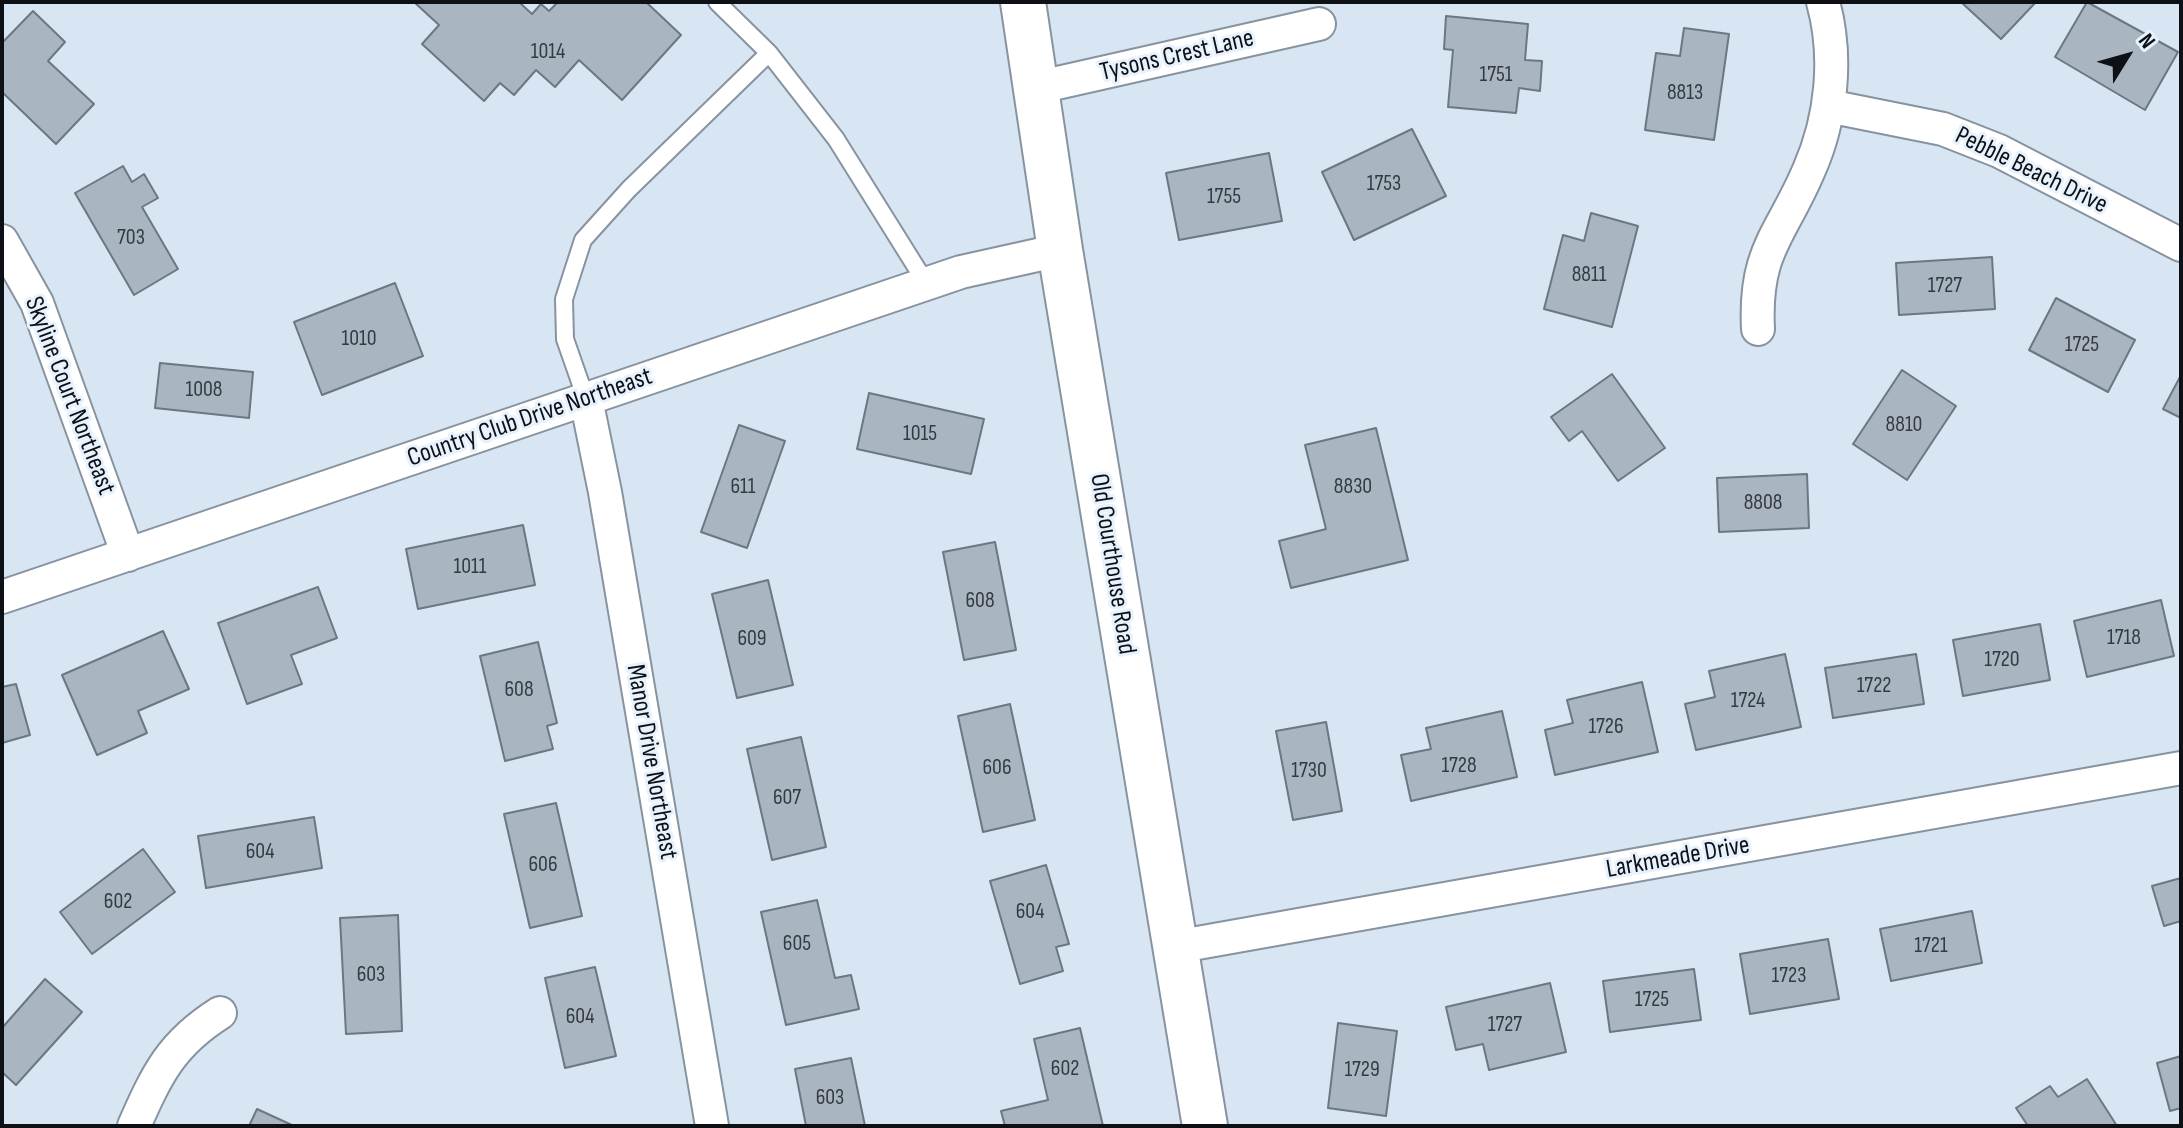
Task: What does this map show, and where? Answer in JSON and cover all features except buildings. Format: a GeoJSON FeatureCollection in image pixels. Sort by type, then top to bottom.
{"type":"FeatureCollection","features":[{"type":"Feature","properties":{"kind":"street","name":"Old Courthouse Road"},"geometry":{"type":"LineString","coordinates":[[1023,2],[1060,250],[1205,1126]]}},
{"type":"Feature","properties":{"kind":"street"},"geometry":{"type":"LineString","coordinates":[[1758,329],[1756,294],[1764,255],[1810,169],[1828,106],[1832,61],[1823,2]]}},
{"type":"Feature","properties":{"kind":"street","name":"Tysons Crest Lane"},"geometry":{"type":"LineString","coordinates":[[1035,88],[1319,24]]}},
{"type":"Feature","properties":{"kind":"street","name":"Pebble Beach Drive"},"geometry":{"type":"LineString","coordinates":[[1828,106],[1943,129],[1999,151],[2181,245]]}},
{"type":"Feature","properties":{"kind":"street","name":"Skyline Court Northeast"},"geometry":{"type":"LineString","coordinates":[[2,241],[37,303],[128,555]]}},
{"type":"Feature","properties":{"kind":"street","name":"Country Club Drive Northeast"},"geometry":{"type":"LineString","coordinates":[[2,597],[926,283],[1060,250]]}},
{"type":"Feature","properties":{"kind":"street","name":"Manor Drive Northeast"},"geometry":{"type":"LineString","coordinates":[[586,399],[605,492],[712,1126]]}},
{"type":"Feature","properties":{"kind":"street","name":"Larkmeade Drive"},"geometry":{"type":"LineString","coordinates":[[1175,947],[2181,768]]}},
{"type":"Feature","properties":{"kind":"street"},"geometry":{"type":"LineString","coordinates":[[134,1126],[169,1054],[193,1030],[220,1013]]}},
{"type":"Feature","properties":{"kind":"lane"},"geometry":{"type":"LineString","coordinates":[[717,2],[769,53],[836,139],[926,283]]}},
{"type":"Feature","properties":{"kind":"lane"},"geometry":{"type":"LineString","coordinates":[[586,399],[565,339],[564,299],[583,240],[629,189],[769,53]]}}]}
